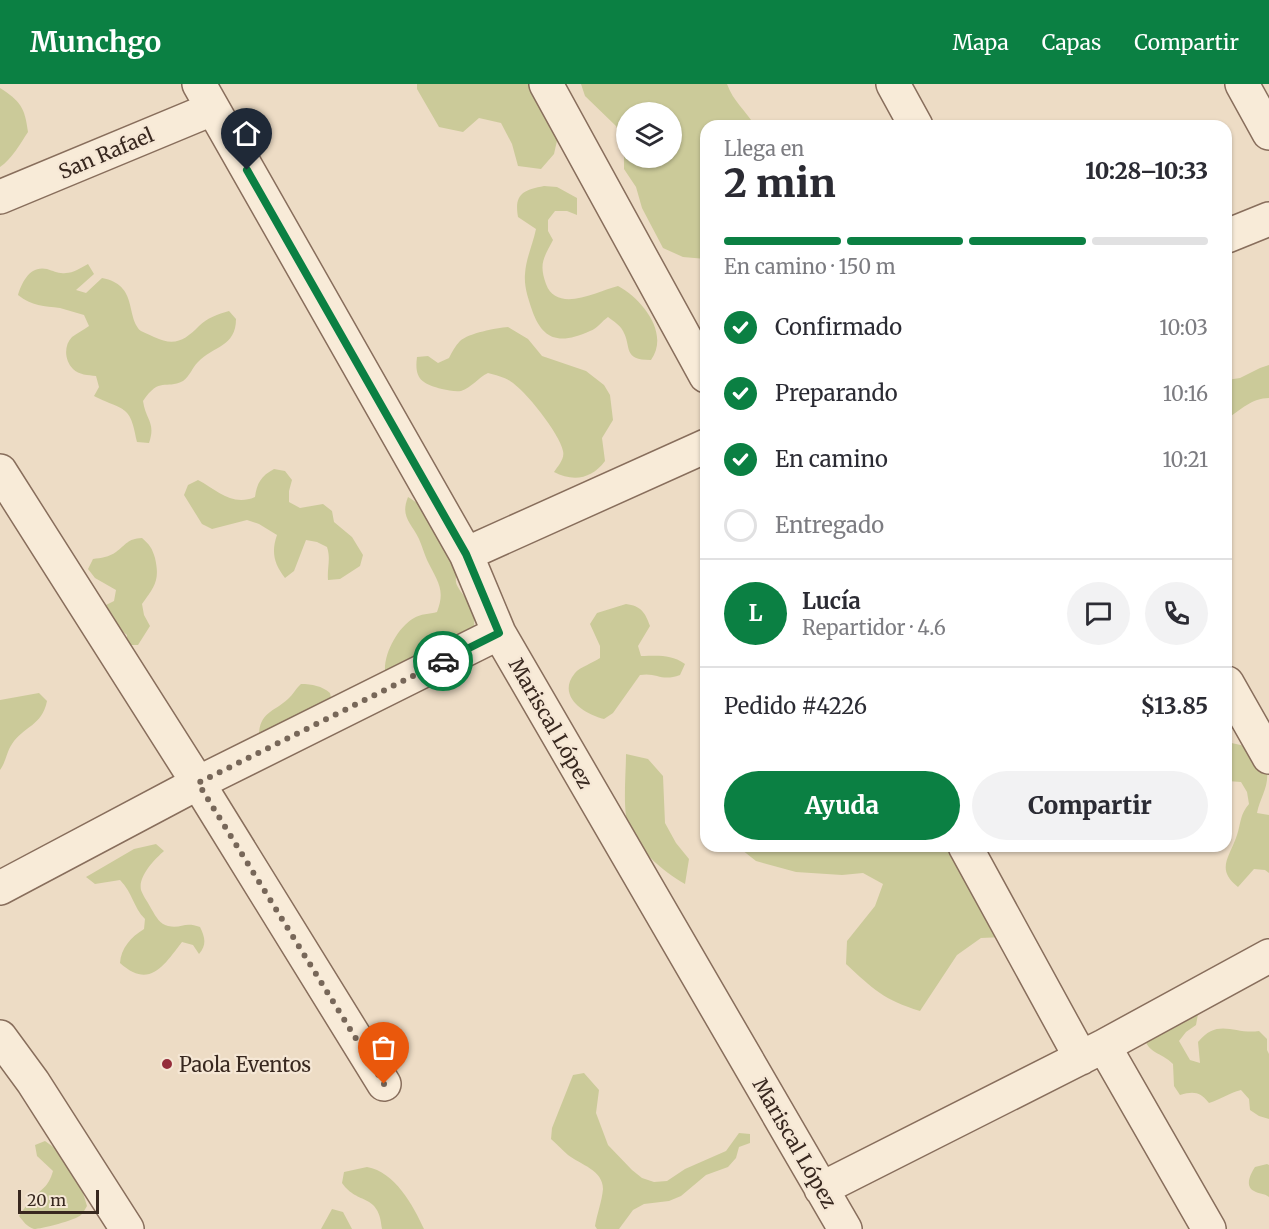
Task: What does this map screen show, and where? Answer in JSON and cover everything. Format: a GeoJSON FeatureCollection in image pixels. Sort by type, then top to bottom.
{"type":"FeatureCollection","features":[{"type":"Feature","properties":{"kind":"street"},"geometry":{"type":"LineString","coordinates":[[546,84],[700,365]]}},
{"type":"Feature","properties":{"kind":"street"},"geometry":{"type":"LineString","coordinates":[[892,84],[913,120]]}},
{"type":"Feature","properties":{"kind":"street"},"geometry":{"type":"LineString","coordinates":[[1242,84],[1269,133]]}},
{"type":"Feature","properties":{"kind":"street","name":"San Rafael"},"geometry":{"type":"LineString","coordinates":[[0,197],[206,97]]}},
{"type":"Feature","properties":{"kind":"street","name":"Mariscal López"},"geometry":{"type":"LineString","coordinates":[[206,97],[466,554],[499,633],[845,1229]]}},
{"type":"Feature","properties":{"kind":"street"},"geometry":{"type":"LineString","coordinates":[[1232,234],[1269,219]]}},
{"type":"Feature","properties":{"kind":"street"},"geometry":{"type":"LineString","coordinates":[[466,554],[700,449]]}},
{"type":"Feature","properties":{"kind":"street"},"geometry":{"type":"LineString","coordinates":[[0,471],[198,783],[384,1084]]}},
{"type":"Feature","properties":{"kind":"street"},"geometry":{"type":"LineString","coordinates":[[0,888],[198,783],[499,633]]}},
{"type":"Feature","properties":{"kind":"street"},"geometry":{"type":"LineString","coordinates":[[1232,691],[1269,757]]}},
{"type":"Feature","properties":{"kind":"street"},"geometry":{"type":"LineString","coordinates":[[969,852],[1092,1052],[1209,1229]]}},
{"type":"Feature","properties":{"kind":"street"},"geometry":{"type":"LineString","coordinates":[[821,1189],[1092,1052],[1269,956]]}},
{"type":"Feature","properties":{"kind":"street"},"geometry":{"type":"LineString","coordinates":[[0,1037],[33,1082],[127,1229]]}},
{"type":"Feature","properties":{"kind":"shaded area"},"geometry":{"type":"Polygon","coordinates":[[[417,84],[537,84],[559,132],[554,154],[541,169],[518,166],[512,144],[501,123],[479,118],[463,132],[439,127],[417,89],[417,84]]]}},
{"type":"Feature","properties":{"kind":"shaded area"},"geometry":{"type":"Polygon","coordinates":[[[581,84],[727,84],[751,120],[700,120],[700,258],[683,257],[663,248],[642,208],[636,187],[624,169],[682,168],[682,102],[616,102],[616,126],[585,96],[581,84]]]}},
{"type":"Feature","properties":{"kind":"shaded area"},"geometry":{"type":"Polygon","coordinates":[[[0,88],[20,106],[25,116],[28,132],[12,156],[0,167],[0,88]]]}},
{"type":"Feature","properties":{"kind":"shaded area"},"geometry":{"type":"Polygon","coordinates":[[[544,186],[557,187],[577,198],[577,215],[567,211],[555,211],[548,220],[548,231],[553,240],[545,257],[543,271],[551,293],[559,298],[568,299],[579,298],[618,286],[627,292],[644,308],[655,328],[656,350],[651,360],[636,358],[632,355],[622,329],[608,317],[593,330],[562,339],[548,334],[536,321],[525,279],[536,229],[518,217],[517,203],[525,192],[544,186]]]}},
{"type":"Feature","properties":{"kind":"shaded area"},"geometry":{"type":"Polygon","coordinates":[[[88,264],[94,274],[76,290],[86,293],[102,278],[114,282],[126,294],[136,325],[141,331],[161,340],[174,342],[184,338],[202,323],[229,311],[236,319],[235,328],[228,341],[198,362],[183,381],[158,386],[143,401],[151,426],[149,443],[137,442],[132,421],[125,411],[94,396],[99,387],[96,376],[78,372],[70,365],[66,353],[69,340],[89,326],[84,315],[33,303],[18,295],[24,280],[31,272],[41,268],[58,273],[69,273],[88,264]]]}},
{"type":"Feature","properties":{"kind":"shaded area"},"geometry":{"type":"Polygon","coordinates":[[[508,327],[528,339],[542,356],[586,371],[604,385],[610,395],[613,420],[602,438],[605,461],[594,472],[575,478],[554,472],[563,457],[556,434],[533,403],[508,380],[488,373],[465,390],[456,391],[429,385],[418,375],[417,357],[428,356],[438,363],[449,358],[464,338],[483,331],[508,327]]]}},
{"type":"Feature","properties":{"kind":"shaded area"},"geometry":{"type":"Polygon","coordinates":[[[1269,365],[1269,398],[1252,402],[1232,415],[1232,379],[1240,378],[1269,365]]]}},
{"type":"Feature","properties":{"kind":"shaded area"},"geometry":{"type":"Polygon","coordinates":[[[274,469],[285,471],[292,480],[289,502],[300,508],[323,504],[332,511],[334,522],[352,537],[363,555],[360,566],[340,579],[328,580],[327,547],[306,540],[294,571],[285,578],[275,558],[274,547],[277,535],[247,520],[212,529],[202,524],[184,495],[188,485],[198,480],[232,499],[247,500],[255,497],[260,480],[274,469]]]}},
{"type":"Feature","properties":{"kind":"shaded area"},"geometry":{"type":"Polygon","coordinates":[[[408,497],[430,516],[453,551],[457,562],[457,585],[475,608],[474,626],[466,634],[412,657],[396,675],[385,671],[387,656],[393,641],[414,618],[437,612],[441,597],[437,580],[419,539],[407,519],[405,510],[408,497]]]}},
{"type":"Feature","properties":{"kind":"shaded area"},"geometry":{"type":"Polygon","coordinates":[[[142,538],[152,549],[157,577],[142,604],[144,615],[150,626],[138,645],[127,645],[127,635],[107,619],[104,606],[114,601],[116,590],[95,578],[88,569],[93,559],[111,555],[130,541],[142,538]]]}},
{"type":"Feature","properties":{"kind":"shaded area"},"geometry":{"type":"Polygon","coordinates":[[[626,604],[642,611],[650,626],[638,646],[641,656],[669,657],[685,664],[680,675],[674,677],[640,675],[613,713],[604,719],[588,713],[575,703],[569,689],[570,681],[577,671],[600,658],[600,646],[590,624],[597,613],[626,604]]]}},
{"type":"Feature","properties":{"kind":"shaded area"},"geometry":{"type":"Polygon","coordinates":[[[301,684],[324,689],[330,693],[331,698],[324,705],[259,736],[264,717],[288,699],[301,684]]]}},
{"type":"Feature","properties":{"kind":"shaded area"},"geometry":{"type":"Polygon","coordinates":[[[39,693],[47,701],[45,709],[37,721],[12,744],[0,770],[0,700],[39,693]]]}},
{"type":"Feature","properties":{"kind":"shaded area"},"geometry":{"type":"Polygon","coordinates":[[[1232,743],[1245,746],[1253,761],[1267,771],[1266,787],[1257,813],[1269,815],[1269,873],[1265,870],[1254,869],[1238,887],[1227,874],[1226,862],[1232,852],[1242,815],[1249,804],[1247,792],[1241,782],[1232,781],[1232,743]]]}},
{"type":"Feature","properties":{"kind":"shaded area"},"geometry":{"type":"Polygon","coordinates":[[[626,754],[648,759],[663,776],[665,823],[676,843],[689,859],[685,884],[650,857],[630,830],[625,806],[626,754]]]}},
{"type":"Feature","properties":{"kind":"shaded area"},"geometry":{"type":"Polygon","coordinates":[[[156,844],[164,851],[152,863],[142,879],[141,890],[160,922],[173,927],[190,925],[200,927],[204,944],[199,954],[193,945],[182,942],[156,971],[140,974],[120,963],[122,952],[128,943],[144,929],[145,919],[120,880],[95,884],[86,877],[134,849],[156,844]]]}},
{"type":"Feature","properties":{"kind":"shaded area"},"geometry":{"type":"Polygon","coordinates":[[[745,852],[961,852],[1003,937],[981,938],[957,955],[920,1011],[897,1003],[880,993],[846,964],[847,941],[875,906],[883,884],[863,873],[842,875],[796,872],[756,861],[745,852]]]}},
{"type":"Feature","properties":{"kind":"shaded area"},"geometry":{"type":"Polygon","coordinates":[[[1188,1009],[1198,1014],[1196,1025],[1179,1041],[1190,1060],[1200,1063],[1198,1042],[1213,1030],[1259,1031],[1267,1039],[1269,1119],[1250,1110],[1249,1099],[1241,1090],[1209,1103],[1196,1093],[1180,1095],[1174,1086],[1173,1064],[1148,1046],[1143,1034],[1188,1009]]]}},
{"type":"Feature","properties":{"kind":"shaded area"},"geometry":{"type":"Polygon","coordinates":[[[584,1073],[599,1090],[596,1113],[608,1145],[642,1178],[654,1182],[667,1181],[685,1169],[726,1151],[739,1133],[750,1134],[750,1143],[739,1147],[736,1158],[728,1167],[706,1175],[681,1196],[669,1201],[644,1204],[633,1210],[619,1229],[597,1229],[595,1226],[602,1198],[602,1182],[595,1173],[568,1155],[551,1139],[552,1128],[573,1075],[584,1073]]]}},
{"type":"Feature","properties":{"kind":"shaded area"},"geometry":{"type":"Polygon","coordinates":[[[45,1141],[63,1154],[83,1193],[87,1206],[78,1217],[34,1229],[19,1216],[51,1177],[53,1171],[37,1156],[35,1145],[45,1141]]]}},
{"type":"Feature","properties":{"kind":"shaded area"},"geometry":{"type":"Polygon","coordinates":[[[1269,1165],[1269,1197],[1254,1191],[1249,1186],[1250,1176],[1255,1167],[1269,1165]]]}},
{"type":"Feature","properties":{"kind":"shaded area"},"geometry":{"type":"Polygon","coordinates":[[[367,1167],[386,1175],[394,1182],[409,1200],[424,1229],[382,1229],[377,1209],[348,1190],[342,1183],[344,1172],[367,1167]]]}},
{"type":"Feature","properties":{"kind":"shaded area"},"geometry":{"type":"Polygon","coordinates":[[[332,1209],[343,1212],[352,1229],[321,1229],[332,1209]]]}},
{"type":"Feature","properties":{"kind":"way so far"},"geometry":{"type":"LineString","coordinates":[[384,1084],[198,783],[443,661]]}},
{"type":"Feature","properties":{"kind":"place","name":"Paola Eventos"},"geometry":{"type":"Point","coordinates":[167,1064]}},
{"type":"Feature","properties":{"kind":"route"},"geometry":{"type":"LineString","coordinates":[[247,170],[466,554],[499,633],[443,661]]}}]}
